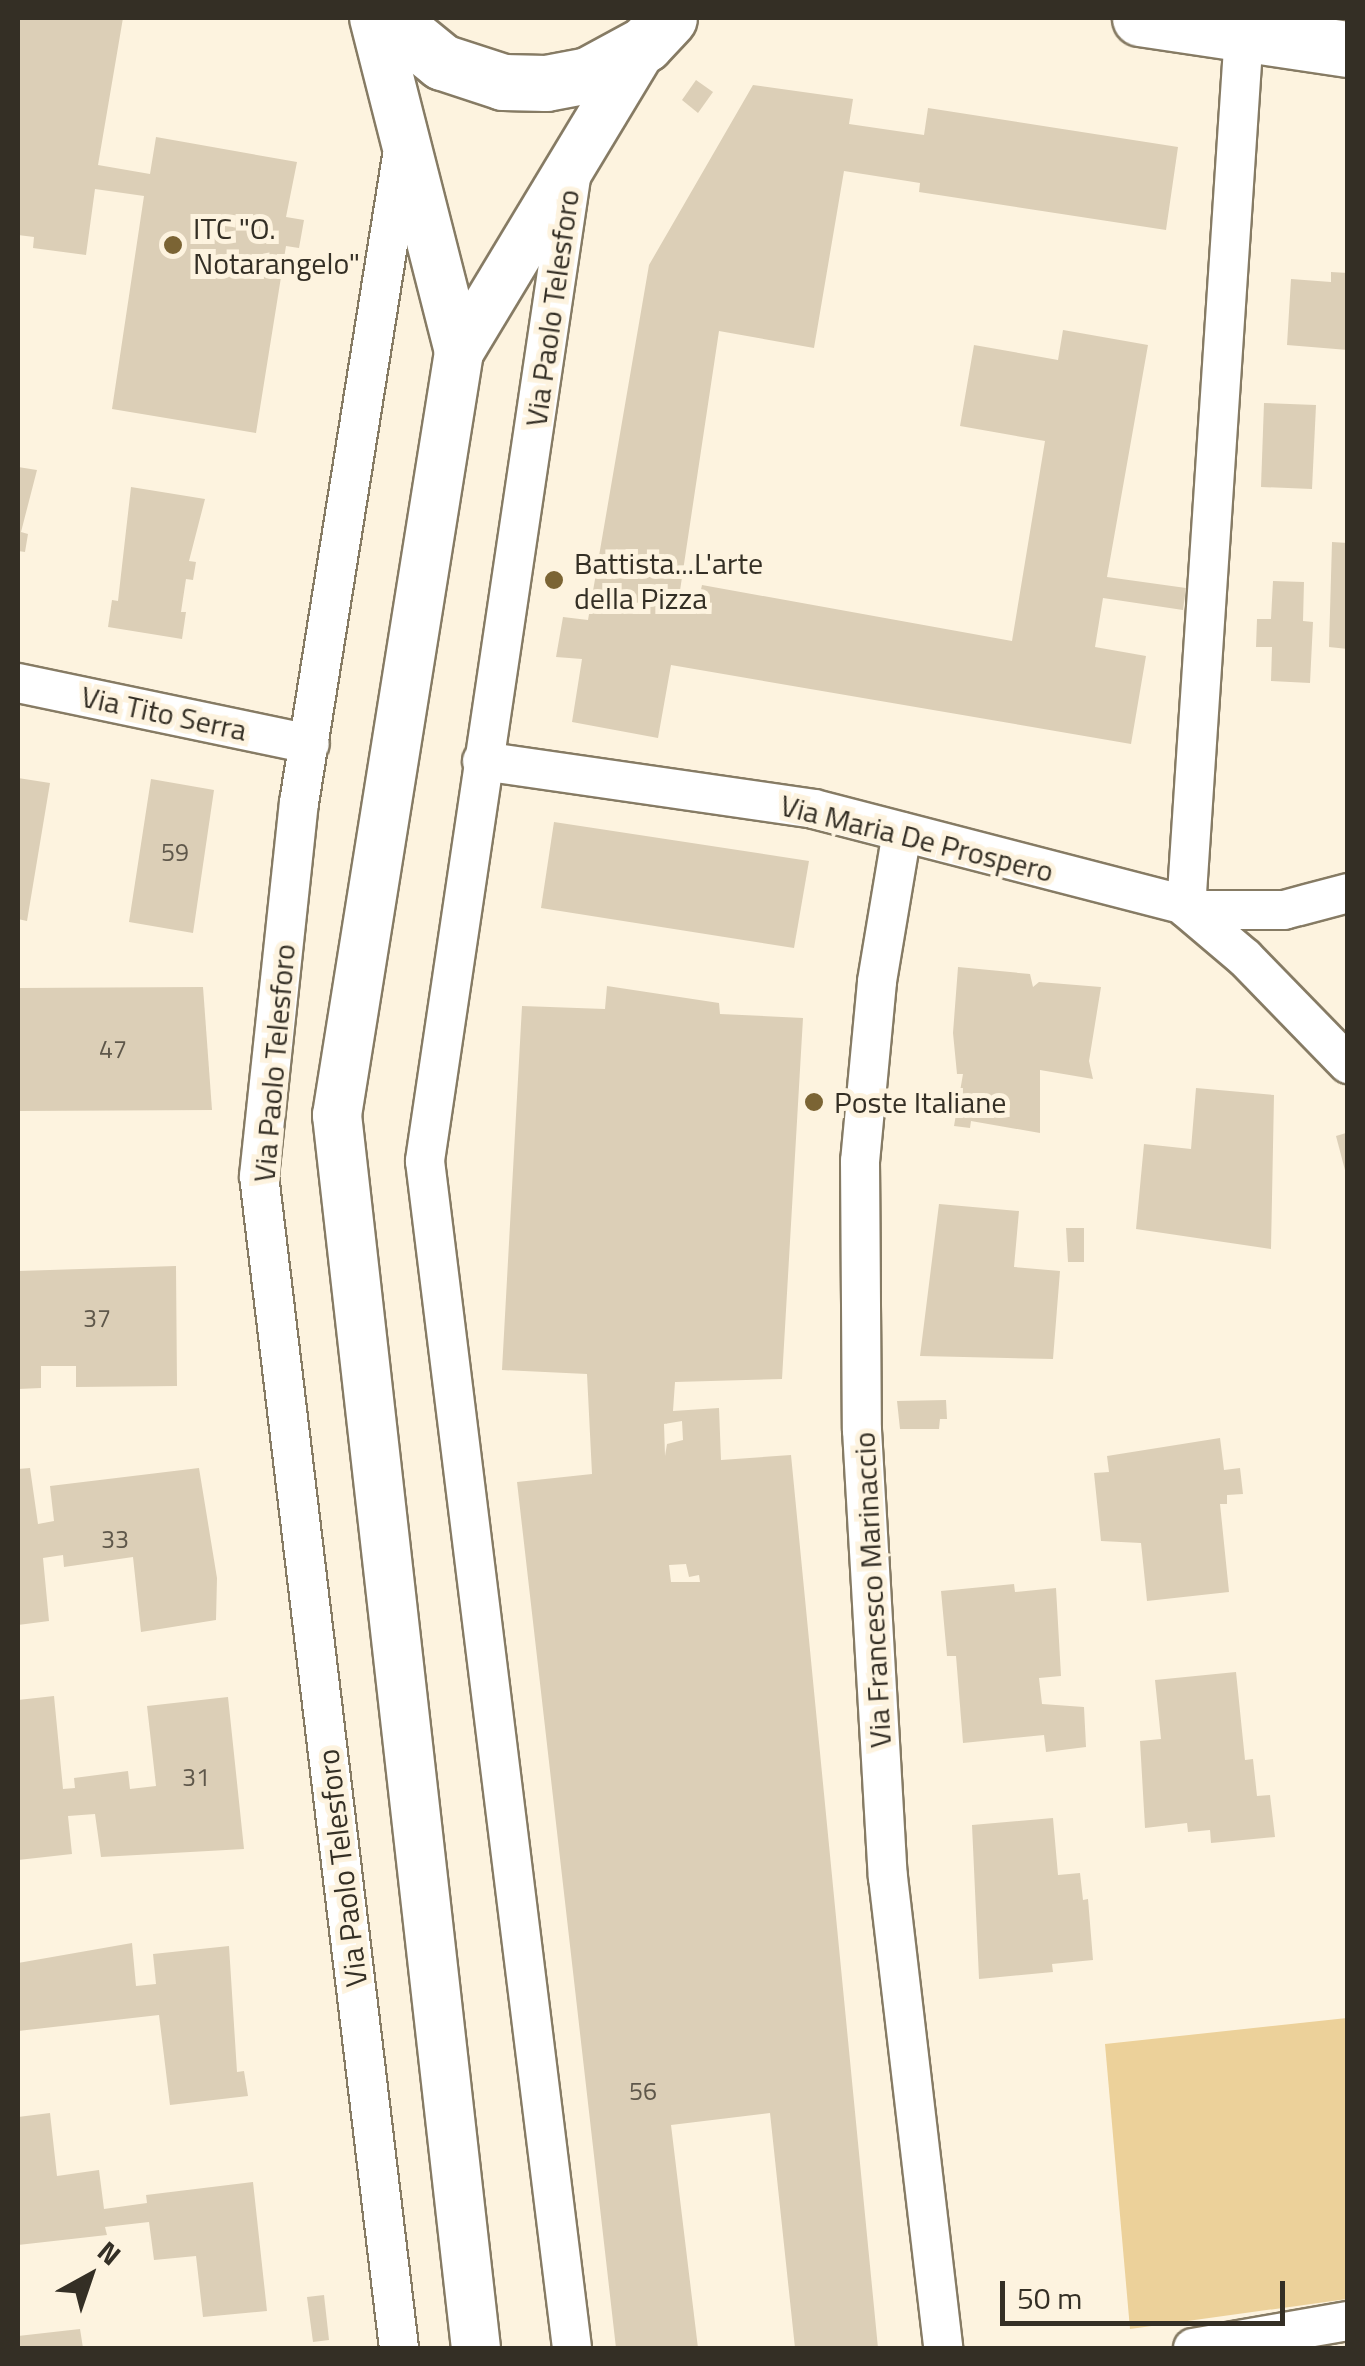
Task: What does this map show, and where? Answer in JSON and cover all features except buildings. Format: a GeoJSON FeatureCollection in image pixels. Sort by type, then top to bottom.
{"type":"FeatureCollection","features":[{"type":"Feature","properties":{"kind":"main road"},"geometry":{"type":"LineString","coordinates":[[388,18],[442,62],[503,82],[588,75],[657,31]]}},
{"type":"Feature","properties":{"kind":"main road"},"geometry":{"type":"LineString","coordinates":[[1140,18],[1244,32],[1338,37]]}},
{"type":"Feature","properties":{"kind":"street"},"geometry":{"type":"LineString","coordinates":[[374,18],[407,128]]}},
{"type":"Feature","properties":{"kind":"street"},"geometry":{"type":"LineString","coordinates":[[574,156],[657,31]]}},
{"type":"Feature","properties":{"kind":"street"},"geometry":{"type":"LineString","coordinates":[[1244,32],[1186,906],[1348,1064]]}},
{"type":"Feature","properties":{"kind":"street","name":"Via Paolo Telesforo"},"geometry":{"type":"LineString","coordinates":[[407,128],[459,352]]}},
{"type":"Feature","properties":{"kind":"street","name":"Via Paolo Telesforo"},"geometry":{"type":"LineString","coordinates":[[398,2348],[259,1176],[310,744],[407,128]]}},
{"type":"Feature","properties":{"kind":"street","name":"Via Paolo Telesforo"},"geometry":{"type":"LineString","coordinates":[[476,2348],[336,1115],[459,352],[574,156]]}},
{"type":"Feature","properties":{"kind":"street","name":"Via Paolo Telesforo"},"geometry":{"type":"LineString","coordinates":[[572,2348],[425,1161],[574,156]]}},
{"type":"Feature","properties":{"kind":"street","name":"Via Tito Serra"},"geometry":{"type":"LineString","coordinates":[[18,682],[310,744]]}},
{"type":"Feature","properties":{"kind":"street","name":"Via Maria De Prospero"},"geometry":{"type":"LineString","coordinates":[[482,761],[814,809],[1186,906],[1284,910],[1348,893]]}},
{"type":"Feature","properties":{"kind":"street","name":"Via Francesco Marinaccio"},"geometry":{"type":"LineString","coordinates":[[902,832],[876,982],[860,1161],[862,1430],[888,1877],[943,2348]]}},
{"type":"Feature","properties":{"kind":"street"},"geometry":{"type":"LineString","coordinates":[[1193,2348],[1348,2321]]}},
{"type":"Feature","properties":{"kind":"shaded area"},"geometry":{"type":"Polygon","coordinates":[[[1347,2018],[1347,2299],[1130,2329],[1105,2044],[1347,2018]]]}},
{"type":"Feature","properties":{"kind":"place","name":"ITC \"O. Notarangelo\""},"geometry":{"type":"Point","coordinates":[173,245]}},
{"type":"Feature","properties":{"kind":"place","name":"Battista...L'arte della Pizza"},"geometry":{"type":"Point","coordinates":[554,580]}},
{"type":"Feature","properties":{"kind":"place","name":"Poste Italiane"},"geometry":{"type":"Point","coordinates":[814,1102]}}]}
